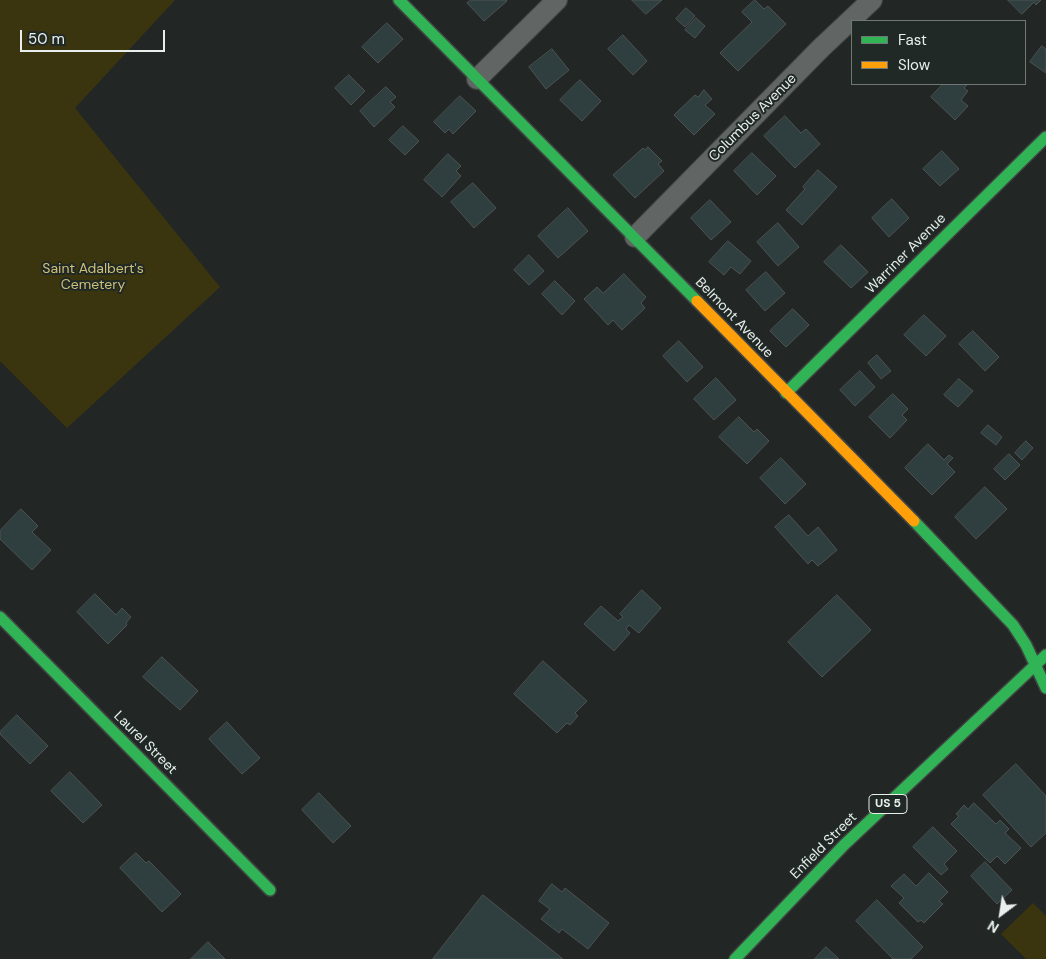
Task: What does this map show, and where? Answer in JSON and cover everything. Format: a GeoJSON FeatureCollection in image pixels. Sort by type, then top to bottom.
{"type":"FeatureCollection","features":[{"type":"Feature","properties":{"kind":"street","name":"Belmont Avenue"},"geometry":{"type":"LineString","coordinates":[[399,0],[919,526],[1013,625],[1026,645],[1046,688]]}},
{"type":"Feature","properties":{"kind":"street"},"geometry":{"type":"LineString","coordinates":[[477,79],[557,0]]}},
{"type":"Feature","properties":{"kind":"street","name":"Columbus Avenue"},"geometry":{"type":"LineString","coordinates":[[635,237],[821,48],[872,0]]}},
{"type":"Feature","properties":{"kind":"street","name":"Warriner Avenue"},"geometry":{"type":"LineString","coordinates":[[786,393],[1046,137]]}},
{"type":"Feature","properties":{"kind":"street","name":"Laurel Street"},"geometry":{"type":"LineString","coordinates":[[0,617],[270,890]]}},
{"type":"Feature","properties":{"kind":"street","name":"Enfield Street"},"geometry":{"type":"LineString","coordinates":[[735,959],[844,845],[1046,655]]}},
{"type":"Feature","properties":{"kind":"green space","name":"Saint Adalbert's Cemetery"},"geometry":{"type":"Polygon","coordinates":[[[0,0],[175,0],[75,108],[220,287],[67,428],[0,361],[0,0]]]}},
{"type":"Feature","properties":{"kind":"green space"},"geometry":{"type":"Polygon","coordinates":[[[1033,903],[1046,916],[1046,959],[1026,959],[1001,934],[1033,903]]]}},
{"type":"Feature","properties":{"kind":"building"},"geometry":{"type":"Polygon","coordinates":[[[471,0],[507,1],[484,21],[467,3],[471,0]]]}},
{"type":"Feature","properties":{"kind":"building"},"geometry":{"type":"Polygon","coordinates":[[[632,0],[662,0],[646,14],[632,0]]]}},
{"type":"Feature","properties":{"kind":"building"},"geometry":{"type":"Polygon","coordinates":[[[755,0],[764,9],[768,6],[786,24],[738,71],[720,53],[752,22],[742,12],[755,0]]]}},
{"type":"Feature","properties":{"kind":"building"},"geometry":{"type":"Polygon","coordinates":[[[1008,0],[1041,0],[1036,5],[1034,2],[1022,14],[1008,0]]]}},
{"type":"Feature","properties":{"kind":"building"},"geometry":{"type":"Polygon","coordinates":[[[686,8],[695,16],[685,27],[676,19],[686,8]]]}},
{"type":"Feature","properties":{"kind":"building"},"geometry":{"type":"Polygon","coordinates":[[[696,18],[705,26],[695,38],[685,30],[696,18]]]}},
{"type":"Feature","properties":{"kind":"building"},"geometry":{"type":"Polygon","coordinates":[[[387,23],[403,39],[378,63],[362,47],[387,23]]]}},
{"type":"Feature","properties":{"kind":"building"},"geometry":{"type":"Polygon","coordinates":[[[623,35],[647,61],[633,75],[608,49],[623,35]]]}},
{"type":"Feature","properties":{"kind":"building"},"geometry":{"type":"Polygon","coordinates":[[[1042,46],[1046,49],[1046,73],[1030,62],[1042,46]]]}},
{"type":"Feature","properties":{"kind":"building"},"geometry":{"type":"Polygon","coordinates":[[[552,49],[569,70],[546,89],[529,67],[552,49]]]}},
{"type":"Feature","properties":{"kind":"building"},"geometry":{"type":"Polygon","coordinates":[[[349,75],[365,91],[351,105],[335,88],[349,75]]]}},
{"type":"Feature","properties":{"kind":"building"},"geometry":{"type":"Polygon","coordinates":[[[580,80],[601,101],[582,121],[560,100],[580,80]]]}},
{"type":"Feature","properties":{"kind":"building"},"geometry":{"type":"Polygon","coordinates":[[[942,85],[967,85],[964,88],[968,91],[961,100],[968,106],[955,120],[931,97],[942,85]]]}},
{"type":"Feature","properties":{"kind":"building"},"geometry":{"type":"Polygon","coordinates":[[[386,87],[396,97],[390,102],[395,107],[374,127],[360,111],[386,87]]]}},
{"type":"Feature","properties":{"kind":"building"},"geometry":{"type":"Polygon","coordinates":[[[704,90],[712,99],[705,105],[715,114],[694,135],[674,115],[695,95],[698,97],[704,90]]]}},
{"type":"Feature","properties":{"kind":"building"},"geometry":{"type":"Polygon","coordinates":[[[460,96],[476,111],[453,134],[449,129],[445,133],[434,122],[460,96]]]}},
{"type":"Feature","properties":{"kind":"building"},"geometry":{"type":"Polygon","coordinates":[[[785,116],[801,133],[806,129],[820,144],[795,168],[764,136],[785,116]]]}},
{"type":"Feature","properties":{"kind":"building"},"geometry":{"type":"Polygon","coordinates":[[[403,126],[419,141],[405,155],[389,140],[403,126]]]}},
{"type":"Feature","properties":{"kind":"building"},"geometry":{"type":"Polygon","coordinates":[[[648,147],[662,161],[658,164],[664,171],[635,198],[613,175],[643,148],[645,150],[648,147]]]}},
{"type":"Feature","properties":{"kind":"building"},"geometry":{"type":"Polygon","coordinates":[[[942,151],[959,169],[940,186],[923,169],[942,151]]]}},
{"type":"Feature","properties":{"kind":"building"},"geometry":{"type":"Polygon","coordinates":[[[752,153],[776,176],[757,195],[734,171],[752,153]]]}},
{"type":"Feature","properties":{"kind":"building"},"geometry":{"type":"Polygon","coordinates":[[[448,154],[461,166],[456,171],[461,176],[442,197],[424,180],[448,154]]]}},
{"type":"Feature","properties":{"kind":"building"},"geometry":{"type":"Polygon","coordinates":[[[818,170],[837,187],[802,225],[786,210],[805,189],[803,187],[818,170]]]}},
{"type":"Feature","properties":{"kind":"building"},"geometry":{"type":"Polygon","coordinates":[[[473,183],[496,208],[474,228],[451,202],[473,183]]]}},
{"type":"Feature","properties":{"kind":"building"},"geometry":{"type":"Polygon","coordinates":[[[892,199],[909,218],[889,237],[872,218],[892,199]]]}},
{"type":"Feature","properties":{"kind":"building"},"geometry":{"type":"Polygon","coordinates":[[[710,200],[731,222],[711,240],[691,218],[710,200]]]}},
{"type":"Feature","properties":{"kind":"building"},"geometry":{"type":"Polygon","coordinates":[[[568,208],[588,231],[558,258],[538,236],[568,208]]]}},
{"type":"Feature","properties":{"kind":"building"},"geometry":{"type":"Polygon","coordinates":[[[778,223],[799,247],[778,266],[757,242],[778,223]]]}},
{"type":"Feature","properties":{"kind":"building"},"geometry":{"type":"Polygon","coordinates":[[[728,241],[751,261],[740,274],[731,267],[724,275],[709,262],[728,241]]]}},
{"type":"Feature","properties":{"kind":"building"},"geometry":{"type":"Polygon","coordinates":[[[841,245],[868,272],[851,288],[824,262],[841,245]]]}},
{"type":"Feature","properties":{"kind":"building"},"geometry":{"type":"Polygon","coordinates":[[[529,255],[544,271],[529,285],[514,270],[529,255]]]}},
{"type":"Feature","properties":{"kind":"building"},"geometry":{"type":"Polygon","coordinates":[[[766,272],[785,293],[765,311],[746,290],[766,272]]]}},
{"type":"Feature","properties":{"kind":"building"},"geometry":{"type":"Polygon","coordinates":[[[624,274],[646,297],[641,303],[645,308],[622,330],[613,320],[608,325],[584,299],[597,287],[603,293],[624,274]]]}},
{"type":"Feature","properties":{"kind":"building"},"geometry":{"type":"Polygon","coordinates":[[[555,281],[575,301],[562,315],[542,294],[555,281]]]}},
{"type":"Feature","properties":{"kind":"building"},"geometry":{"type":"Polygon","coordinates":[[[793,309],[809,325],[786,347],[770,331],[793,309]]]}},
{"type":"Feature","properties":{"kind":"building"},"geometry":{"type":"Polygon","coordinates":[[[924,315],[946,336],[926,356],[904,335],[924,315]]]}},
{"type":"Feature","properties":{"kind":"building"},"geometry":{"type":"Polygon","coordinates":[[[973,331],[999,357],[985,371],[959,344],[973,331]]]}},
{"type":"Feature","properties":{"kind":"building"},"geometry":{"type":"Polygon","coordinates":[[[679,341],[703,367],[687,382],[663,356],[679,341]]]}},
{"type":"Feature","properties":{"kind":"building"},"geometry":{"type":"Polygon","coordinates":[[[877,355],[891,371],[881,379],[868,363],[877,355]]]}},
{"type":"Feature","properties":{"kind":"building"},"geometry":{"type":"Polygon","coordinates":[[[860,371],[875,387],[855,406],[840,390],[860,371]]]}},
{"type":"Feature","properties":{"kind":"building"},"geometry":{"type":"Polygon","coordinates":[[[716,378],[736,400],[714,420],[694,399],[716,378]]]}},
{"type":"Feature","properties":{"kind":"building"},"geometry":{"type":"Polygon","coordinates":[[[959,379],[973,391],[958,407],[944,395],[959,379]]]}},
{"type":"Feature","properties":{"kind":"building"},"geometry":{"type":"Polygon","coordinates":[[[893,394],[908,409],[902,415],[907,420],[890,438],[869,417],[893,394]]]}},
{"type":"Feature","properties":{"kind":"building"},"geometry":{"type":"Polygon","coordinates":[[[739,417],[754,432],[757,429],[769,441],[747,464],[719,437],[739,417]]]}},
{"type":"Feature","properties":{"kind":"building"},"geometry":{"type":"Polygon","coordinates":[[[988,425],[1002,437],[996,445],[981,433],[988,425]]]}},
{"type":"Feature","properties":{"kind":"building"},"geometry":{"type":"Polygon","coordinates":[[[1026,441],[1033,448],[1022,460],[1015,453],[1026,441]]]}},
{"type":"Feature","properties":{"kind":"building"},"geometry":{"type":"Polygon","coordinates":[[[928,444],[944,460],[949,455],[953,458],[947,464],[955,472],[932,495],[905,468],[928,444]]]}},
{"type":"Feature","properties":{"kind":"building"},"geometry":{"type":"Polygon","coordinates":[[[1009,454],[1020,465],[1005,480],[994,469],[1009,454]]]}},
{"type":"Feature","properties":{"kind":"building"},"geometry":{"type":"Polygon","coordinates":[[[781,458],[806,484],[785,504],[760,478],[781,458]]]}},
{"type":"Feature","properties":{"kind":"building"},"geometry":{"type":"Polygon","coordinates":[[[985,487],[1007,509],[976,539],[955,517],[985,487]]]}},
{"type":"Feature","properties":{"kind":"building"},"geometry":{"type":"Polygon","coordinates":[[[21,509],[38,526],[32,532],[51,550],[32,570],[0,539],[0,531],[21,509]]]}},
{"type":"Feature","properties":{"kind":"building"},"geometry":{"type":"Polygon","coordinates":[[[789,515],[808,536],[818,527],[837,550],[818,566],[812,560],[808,564],[775,527],[789,515]]]}},
{"type":"Feature","properties":{"kind":"building"},"geometry":{"type":"Polygon","coordinates":[[[642,590],[661,608],[639,633],[629,625],[626,629],[630,633],[614,651],[584,624],[601,606],[618,621],[623,617],[620,614],[642,590]]]}},
{"type":"Feature","properties":{"kind":"building"},"geometry":{"type":"Polygon","coordinates":[[[95,594],[116,615],[122,608],[131,617],[126,623],[127,625],[108,644],[77,612],[95,594]]]}},
{"type":"Feature","properties":{"kind":"building"},"geometry":{"type":"Polygon","coordinates":[[[837,595],[871,630],[822,677],[788,642],[837,595]]]}},
{"type":"Feature","properties":{"kind":"building"},"geometry":{"type":"Polygon","coordinates":[[[162,657],[198,691],[180,710],[143,677],[162,657]]]}},
{"type":"Feature","properties":{"kind":"building"},"geometry":{"type":"Polygon","coordinates":[[[543,661],[587,701],[575,713],[578,716],[570,725],[567,723],[557,733],[514,694],[543,661]]]}},
{"type":"Feature","properties":{"kind":"building"},"geometry":{"type":"Polygon","coordinates":[[[17,715],[48,746],[30,764],[0,734],[17,715]]]}},
{"type":"Feature","properties":{"kind":"building"},"geometry":{"type":"Polygon","coordinates":[[[227,722],[260,758],[242,774],[209,739],[227,722]]]}},
{"type":"Feature","properties":{"kind":"building"},"geometry":{"type":"Polygon","coordinates":[[[1016,764],[1046,796],[1046,833],[1031,847],[983,795],[1016,764]]]}},
{"type":"Feature","properties":{"kind":"building"},"geometry":{"type":"Polygon","coordinates":[[[70,772],[102,805],[83,823],[51,791],[70,772]]]}},
{"type":"Feature","properties":{"kind":"building"},"geometry":{"type":"Polygon","coordinates":[[[319,793],[351,826],[333,843],[302,810],[319,793]]]}},
{"type":"Feature","properties":{"kind":"building"},"geometry":{"type":"Polygon","coordinates":[[[974,803],[996,824],[1000,820],[1009,829],[1005,833],[1021,848],[1005,864],[997,856],[990,863],[951,824],[959,816],[956,814],[964,805],[968,809],[974,803]]]}},
{"type":"Feature","properties":{"kind":"building"},"geometry":{"type":"Polygon","coordinates":[[[933,827],[957,851],[944,864],[948,869],[941,875],[913,847],[933,827]]]}},
{"type":"Feature","properties":{"kind":"building"},"geometry":{"type":"Polygon","coordinates":[[[136,853],[146,863],[149,861],[181,894],[162,912],[120,868],[136,853]]]}},
{"type":"Feature","properties":{"kind":"building"},"geometry":{"type":"Polygon","coordinates":[[[985,862],[1012,890],[997,904],[971,876],[985,862]]]}},
{"type":"Feature","properties":{"kind":"building"},"geometry":{"type":"Polygon","coordinates":[[[929,873],[948,892],[939,901],[943,904],[924,923],[921,920],[918,922],[899,903],[904,898],[891,886],[904,874],[916,886],[929,873]]]}},
{"type":"Feature","properties":{"kind":"building"},"geometry":{"type":"Polygon","coordinates":[[[552,884],[562,892],[565,888],[609,923],[588,949],[562,929],[559,933],[541,919],[550,909],[539,901],[552,884]]]}},
{"type":"Feature","properties":{"kind":"building"},"geometry":{"type":"Polygon","coordinates":[[[483,895],[563,959],[433,959],[483,895]]]}},
{"type":"Feature","properties":{"kind":"building"},"geometry":{"type":"Polygon","coordinates":[[[877,900],[923,947],[911,959],[893,959],[856,921],[877,900]]]}},
{"type":"Feature","properties":{"kind":"building"},"geometry":{"type":"Polygon","coordinates":[[[208,942],[225,959],[191,959],[208,942]]]}},
{"type":"Feature","properties":{"kind":"building"},"geometry":{"type":"Polygon","coordinates":[[[826,947],[839,959],[815,959],[826,947]]]}},
{"type":"Feature","properties":{"kind":"traffic: fast"},"geometry":{"type":"LineString","coordinates":[[399,0],[697,301]]}},
{"type":"Feature","properties":{"kind":"traffic: fast"},"geometry":{"type":"LineString","coordinates":[[786,393],[1046,137]]}},
{"type":"Feature","properties":{"kind":"traffic: fast"},"geometry":{"type":"LineString","coordinates":[[914,521],[1013,625],[1026,645],[1046,688]]}},
{"type":"Feature","properties":{"kind":"traffic: fast"},"geometry":{"type":"LineString","coordinates":[[0,617],[270,890]]}},
{"type":"Feature","properties":{"kind":"traffic: fast"},"geometry":{"type":"LineString","coordinates":[[735,959],[844,845],[1046,655]]}},
{"type":"Feature","properties":{"kind":"traffic: slow"},"geometry":{"type":"LineString","coordinates":[[697,301],[914,521]]}}]}
